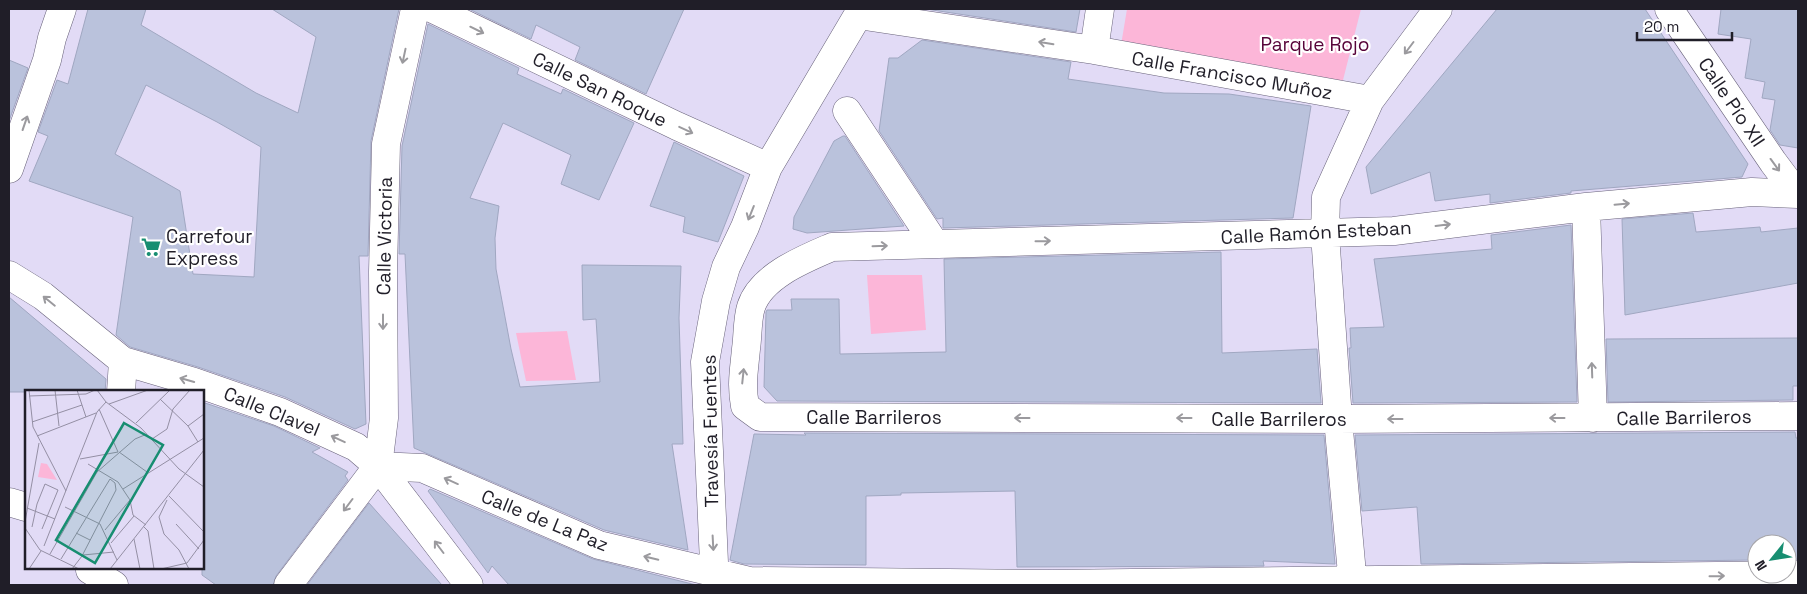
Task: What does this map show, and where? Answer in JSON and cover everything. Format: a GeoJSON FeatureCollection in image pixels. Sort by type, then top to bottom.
{"type":"FeatureCollection","features":[{"type":"Feature","properties":{"kind":"street"},"geometry":{"type":"LineString","coordinates":[[9,169],[47,60],[62,9]]}},
{"type":"Feature","properties":{"kind":"street","name":"Calle Victoria"},"geometry":{"type":"LineString","coordinates":[[378,466],[384,418],[383,272],[386,144],[415,9]]}},
{"type":"Feature","properties":{"kind":"street","name":"Calle San Roque"},"geometry":{"type":"LineString","coordinates":[[433,9],[768,168]]}},
{"type":"Feature","properties":{"kind":"street"},"geometry":{"type":"LineString","coordinates":[[1094,50],[1100,9]]}},
{"type":"Feature","properties":{"kind":"street"},"geometry":{"type":"LineString","coordinates":[[1353,583],[1338,419],[1325,234],[1326,197],[1370,100],[1438,9]]}},
{"type":"Feature","properties":{"kind":"street","name":"Calle Pío XII"},"geometry":{"type":"LineString","coordinates":[[1669,9],[1773,162],[1798,194]]}},
{"type":"Feature","properties":{"kind":"street","name":"Travesía Fuentes"},"geometry":{"type":"LineString","coordinates":[[715,579],[705,362],[716,301],[726,267],[745,227],[768,168],[861,12]]}},
{"type":"Feature","properties":{"kind":"street","name":"Calle Francisco Muñoz"},"geometry":{"type":"LineString","coordinates":[[861,12],[1094,50],[1370,100]]}},
{"type":"Feature","properties":{"kind":"street"},"geometry":{"type":"LineString","coordinates":[[847,111],[935,244]]}},
{"type":"Feature","properties":{"kind":"street","name":"Calle Ramón Esteban"},"geometry":{"type":"LineString","coordinates":[[760,417],[745,406],[742,388],[751,307],[760,292],[775,276],[804,259],[832,247],[1394,231],[1586,207],[1752,192],[1798,194]]}},
{"type":"Feature","properties":{"kind":"street"},"geometry":{"type":"LineString","coordinates":[[1586,207],[1593,418]]}},
{"type":"Feature","properties":{"kind":"street","name":"Calle Clavel"},"geometry":{"type":"LineString","coordinates":[[9,275],[43,296],[123,361],[194,382],[280,412],[356,447],[378,466],[469,585]]}},
{"type":"Feature","properties":{"kind":"street"},"geometry":{"type":"LineString","coordinates":[[121,390],[123,361]]}},
{"type":"Feature","properties":{"kind":"street","name":"Calle Barrileros"},"geometry":{"type":"LineString","coordinates":[[760,417],[1338,419],[1798,416]]}},
{"type":"Feature","properties":{"kind":"street"},"geometry":{"type":"LineString","coordinates":[[288,585],[378,466]]}},
{"type":"Feature","properties":{"kind":"street","name":"Calle de La Paz"},"geometry":{"type":"LineString","coordinates":[[378,466],[422,468],[599,545],[715,579],[1052,584],[1353,583],[1798,575]]}},
{"type":"Feature","properties":{"kind":"street"},"geometry":{"type":"LineString","coordinates":[[9,502],[25,506]]}},
{"type":"Feature","properties":{"kind":"street"},"geometry":{"type":"LineString","coordinates":[[90,569],[114,585]]}},
{"type":"Feature","properties":{"kind":"green space","name":"Parque Rojo"},"geometry":{"type":"Polygon","coordinates":[[[1127,9],[1361,9],[1342,84],[1121,45],[1127,9]]]}},
{"type":"Feature","properties":{"kind":"green space"},"geometry":{"type":"Polygon","coordinates":[[[867,275],[922,275],[926,330],[871,334],[867,275]]]}},
{"type":"Feature","properties":{"kind":"green space"},"geometry":{"type":"Polygon","coordinates":[[[567,331],[576,380],[526,381],[516,333],[567,331]]]}},
{"type":"Feature","properties":{"kind":"building"},"geometry":{"type":"Polygon","coordinates":[[[88,9],[146,9],[141,25],[256,93],[298,113],[316,37],[272,9],[399,9],[371,141],[368,256],[359,256],[366,424],[355,429],[285,397],[198,367],[130,347],[116,335],[133,217],[29,181],[48,136],[38,132],[57,80],[68,84],[88,9]],[[146,85],[115,154],[180,191],[193,274],[254,277],[261,147],[146,85]]]}},
{"type":"Feature","properties":{"kind":"building"},"geometry":{"type":"Polygon","coordinates":[[[469,9],[684,9],[646,94],[575,60],[580,47],[536,25],[531,39],[469,9]]]}},
{"type":"Feature","properties":{"kind":"building"},"geometry":{"type":"Polygon","coordinates":[[[926,9],[1080,9],[1076,32],[926,9]]]}},
{"type":"Feature","properties":{"kind":"building"},"geometry":{"type":"Polygon","coordinates":[[[1497,9],[1645,9],[1748,164],[1742,177],[1571,191],[1571,193],[1490,203],[1490,194],[1435,201],[1430,172],[1371,194],[1366,167],[1497,9]]]}},
{"type":"Feature","properties":{"kind":"building"},"geometry":{"type":"Polygon","coordinates":[[[1721,9],[1798,9],[1798,148],[1780,145],[1770,130],[1775,100],[1762,98],[1765,82],[1745,78],[1751,39],[1718,34],[1721,9]]]}},
{"type":"Feature","properties":{"kind":"building"},"geometry":{"type":"Polygon","coordinates":[[[428,24],[519,68],[517,74],[561,94],[563,89],[634,123],[599,200],[561,184],[571,155],[503,123],[470,198],[499,206],[495,238],[496,269],[520,387],[600,382],[596,319],[583,320],[582,265],[681,266],[679,318],[683,444],[672,444],[688,550],[604,530],[414,448],[405,254],[399,254],[402,146],[428,24]]]}},
{"type":"Feature","properties":{"kind":"building"},"geometry":{"type":"Polygon","coordinates":[[[922,40],[1071,62],[1068,79],[1164,93],[1229,94],[1311,106],[1293,218],[943,228],[943,218],[937,219],[879,131],[889,58],[898,58],[922,40]]]}},
{"type":"Feature","properties":{"kind":"building"},"geometry":{"type":"Polygon","coordinates":[[[9,60],[28,68],[9,121],[9,60]]]}},
{"type":"Feature","properties":{"kind":"building"},"geometry":{"type":"Polygon","coordinates":[[[845,136],[904,226],[807,233],[793,229],[794,217],[834,141],[845,136]]]}},
{"type":"Feature","properties":{"kind":"building"},"geometry":{"type":"Polygon","coordinates":[[[674,142],[744,176],[718,242],[683,232],[685,217],[650,206],[674,142]]]}},
{"type":"Feature","properties":{"kind":"building"},"geometry":{"type":"Polygon","coordinates":[[[1693,213],[1696,232],[1760,227],[1761,232],[1798,228],[1798,283],[1625,315],[1622,219],[1693,213]]]}},
{"type":"Feature","properties":{"kind":"building"},"geometry":{"type":"Polygon","coordinates":[[[1571,225],[1577,402],[1353,403],[1349,348],[1351,348],[1350,328],[1384,327],[1374,259],[1492,249],[1491,235],[1571,225]]]}},
{"type":"Feature","properties":{"kind":"building"},"geometry":{"type":"Polygon","coordinates":[[[1221,252],[1222,353],[1317,349],[1321,403],[777,401],[764,387],[766,312],[767,310],[792,310],[791,299],[839,299],[840,354],[946,352],[944,259],[1221,252]]]}},
{"type":"Feature","properties":{"kind":"building"},"geometry":{"type":"Polygon","coordinates":[[[9,297],[106,379],[105,390],[25,390],[25,392],[9,392],[9,297]]]}},
{"type":"Feature","properties":{"kind":"building"},"geometry":{"type":"Polygon","coordinates":[[[1798,338],[1798,386],[1793,386],[1793,400],[1608,402],[1606,339],[1798,338]]]}},
{"type":"Feature","properties":{"kind":"building"},"geometry":{"type":"Polygon","coordinates":[[[204,403],[274,426],[320,448],[312,452],[348,472],[345,476],[348,480],[276,576],[273,585],[216,585],[202,575],[202,569],[204,569],[204,403]]]}},
{"type":"Feature","properties":{"kind":"building"},"geometry":{"type":"Polygon","coordinates":[[[1795,432],[1796,438],[1798,438],[1798,559],[1797,534],[1747,534],[1747,560],[1421,564],[1417,507],[1362,511],[1355,435],[1795,432]]]}},
{"type":"Feature","properties":{"kind":"building"},"geometry":{"type":"Polygon","coordinates":[[[804,433],[1324,435],[1335,564],[1263,561],[1264,566],[1017,567],[1015,491],[901,493],[901,495],[866,496],[866,565],[744,564],[730,560],[754,434],[806,435],[804,433]]]}},
{"type":"Feature","properties":{"kind":"building"},"geometry":{"type":"Polygon","coordinates":[[[430,489],[593,559],[696,585],[509,585],[492,566],[488,573],[428,491],[430,489]]]}},
{"type":"Feature","properties":{"kind":"building"},"geometry":{"type":"Polygon","coordinates":[[[369,503],[442,585],[307,585],[369,503]]]}},
{"type":"Feature","properties":{"kind":"place","name":"Carrefour Express"},"geometry":{"type":"Point","coordinates":[151,247]}}]}
